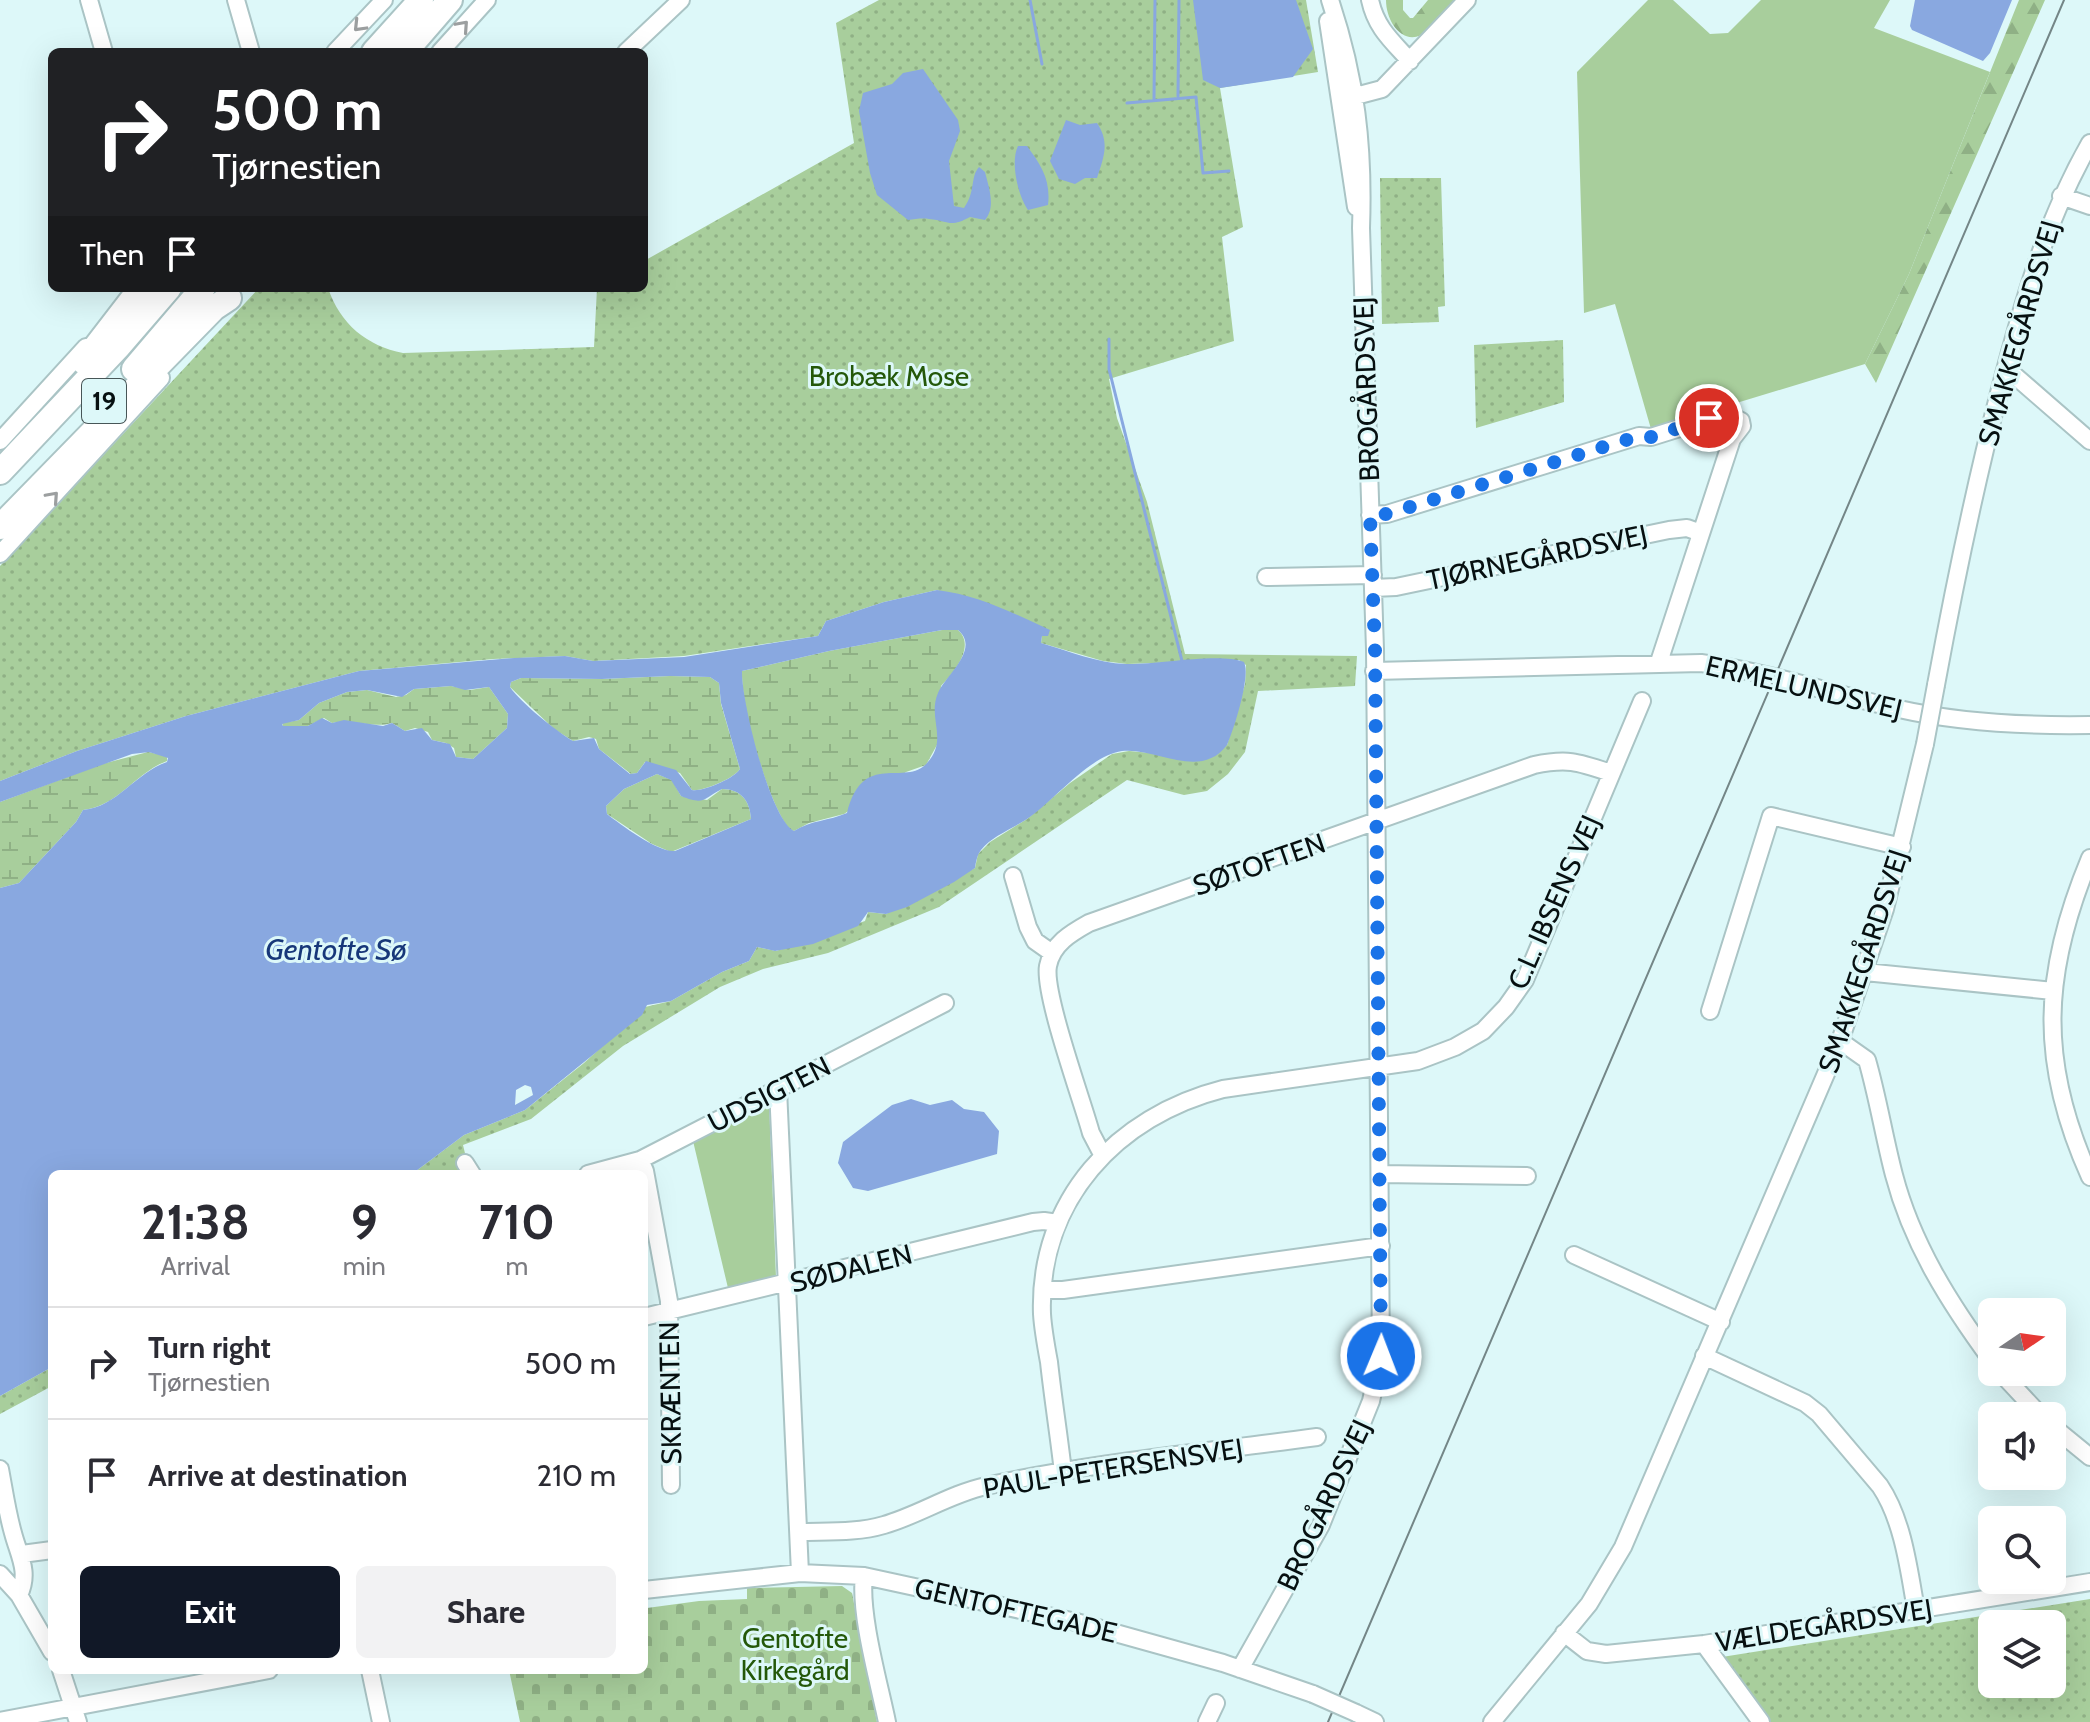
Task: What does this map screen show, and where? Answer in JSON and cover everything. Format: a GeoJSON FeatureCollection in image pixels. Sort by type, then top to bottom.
{"type":"FeatureCollection","features":[{"type":"Feature","properties":{"kind":"highway"},"geometry":{"type":"LineString","coordinates":[[378,48],[421,0]]}},
{"type":"Feature","properties":{"kind":"highway"},"geometry":{"type":"LineString","coordinates":[[408,48],[450,0]]}},
{"type":"Feature","properties":{"kind":"highway"},"geometry":{"type":"LineString","coordinates":[[0,458],[94,351],[136,292]]}},
{"type":"Feature","properties":{"kind":"highway","name":"19"},"geometry":{"type":"LineString","coordinates":[[0,472],[166,292]]}},
{"type":"Feature","properties":{"kind":"highway","name":"19"},"geometry":{"type":"LineString","coordinates":[[0,510],[130,373],[200,292]]}},
{"type":"Feature","properties":{"kind":"highway"},"geometry":{"type":"LineString","coordinates":[[0,527],[214,308],[233,293]]}},
{"type":"Feature","properties":{"kind":"street"},"geometry":{"type":"LineString","coordinates":[[89,0],[103,48]]}},
{"type":"Feature","properties":{"kind":"street"},"geometry":{"type":"LineString","coordinates":[[236,0],[250,48]]}},
{"type":"Feature","properties":{"kind":"street"},"geometry":{"type":"LineString","coordinates":[[339,48],[384,0]]}},
{"type":"Feature","properties":{"kind":"street"},"geometry":{"type":"LineString","coordinates":[[444,48],[487,0]]}},
{"type":"Feature","properties":{"kind":"street"},"geometry":{"type":"LineString","coordinates":[[630,48],[681,0]]}},
{"type":"Feature","properties":{"kind":"street","name":"BROGÅRDSVEJ"},"geometry":{"type":"LineString","coordinates":[[1322,0],[1348,98]]}},
{"type":"Feature","properties":{"kind":"street","name":"BROGÅRDSVEJ"},"geometry":{"type":"LineString","coordinates":[[1240,1669],[1321,1525],[1371,1401],[1381,1356],[1373,582],[1361,228],[1346,53],[1330,0]]}},
{"type":"Feature","properties":{"kind":"street"},"geometry":{"type":"LineString","coordinates":[[1370,0],[1374,18],[1384,35],[1410,61]]}},
{"type":"Feature","properties":{"kind":"street"},"geometry":{"type":"LineString","coordinates":[[1348,98],[1382,89],[1467,0]]}},
{"type":"Feature","properties":{"kind":"street","name":"SMAKKEGÅRDSVEJ"},"geometry":{"type":"LineString","coordinates":[[1492,1722],[1589,1604],[1619,1555],[1840,1041],[1865,972],[1902,847],[1978,474],[2030,278],[2061,196],[2090,143]]}},
{"type":"Feature","properties":{"kind":"street"},"geometry":{"type":"LineString","coordinates":[[2061,196],[2090,206]]}},
{"type":"Feature","properties":{"kind":"street"},"geometry":{"type":"LineString","coordinates":[[0,441],[135,292]]}},
{"type":"Feature","properties":{"kind":"street"},"geometry":{"type":"LineString","coordinates":[[0,554],[146,395],[233,293]]}},
{"type":"Feature","properties":{"kind":"street"},"geometry":{"type":"LineString","coordinates":[[2006,368],[2090,441]]}},
{"type":"Feature","properties":{"kind":"street"},"geometry":{"type":"LineString","coordinates":[[1370,515],[1387,514],[1639,436],[1651,437],[1709,418],[1720,418],[1733,432],[1659,662]]}},
{"type":"Feature","properties":{"kind":"street","name":"TJØRNEGÅRDSVEJ"},"geometry":{"type":"LineString","coordinates":[[1266,577],[1373,582],[1396,587],[1669,530],[1687,528],[1701,533]]}},
{"type":"Feature","properties":{"kind":"street","name":"ERMELUNDSVEJ"},"geometry":{"type":"LineString","coordinates":[[1374,671],[1701,663],[1744,669],[1913,712],[1997,722],[2090,725]]}},
{"type":"Feature","properties":{"kind":"street","name":"C.L. IBSENS VEJ"},"geometry":{"type":"LineString","coordinates":[[1063,1472],[1042,1313],[1047,1262],[1058,1223],[1071,1198],[1102,1154],[1133,1128],[1195,1096],[1223,1089],[1418,1061],[1455,1047],[1483,1031],[1506,1007],[1525,980],[1642,701]]}},
{"type":"Feature","properties":{"kind":"street","name":"SØTOFTEN"},"geometry":{"type":"LineString","coordinates":[[1052,953],[1065,936],[1089,923],[1534,765],[1561,760],[1576,761],[1611,773]]}},
{"type":"Feature","properties":{"kind":"street"},"geometry":{"type":"LineString","coordinates":[[1710,1011],[1771,816],[1902,847]]}},
{"type":"Feature","properties":{"kind":"street"},"geometry":{"type":"LineString","coordinates":[[2090,858],[2070,906],[2053,991],[2053,1041],[2060,1092],[2074,1141],[2090,1177]]}},
{"type":"Feature","properties":{"kind":"street"},"geometry":{"type":"LineString","coordinates":[[1013,876],[1035,941],[1052,953],[1047,968],[1051,995],[1091,1133],[1102,1154]]}},
{"type":"Feature","properties":{"kind":"street"},"geometry":{"type":"LineString","coordinates":[[1865,972],[2053,991]]}},
{"type":"Feature","properties":{"kind":"street","name":"UDSIGTEN"},"geometry":{"type":"LineString","coordinates":[[603,1170],[640,1160],[945,1003]]}},
{"type":"Feature","properties":{"kind":"street"},"geometry":{"type":"LineString","coordinates":[[1840,1041],[1867,1060],[1895,1178],[1910,1223],[1957,1314],[1978,1342]]}},
{"type":"Feature","properties":{"kind":"street"},"geometry":{"type":"LineString","coordinates":[[778,1089],[800,1573]]}},
{"type":"Feature","properties":{"kind":"street","name":"SKRÆNTEN"},"geometry":{"type":"LineString","coordinates":[[640,1160],[643,1170]]}},
{"type":"Feature","properties":{"kind":"street"},"geometry":{"type":"LineString","coordinates":[[1380,1174],[1527,1176]]}},
{"type":"Feature","properties":{"kind":"street","name":"SKRÆNTEN"},"geometry":{"type":"LineString","coordinates":[[648,1191],[669,1312],[671,1485]]}},
{"type":"Feature","properties":{"kind":"street","name":"SØDALEN"},"geometry":{"type":"LineString","coordinates":[[648,1316],[1033,1222],[1058,1223]]}},
{"type":"Feature","properties":{"kind":"street"},"geometry":{"type":"LineString","coordinates":[[1044,1290],[1381,1246]]}},
{"type":"Feature","properties":{"kind":"street"},"geometry":{"type":"LineString","coordinates":[[1574,1255],[1721,1322]]}},
{"type":"Feature","properties":{"kind":"street"},"geometry":{"type":"LineString","coordinates":[[1704,1356],[1805,1403],[1819,1414],[1880,1486],[1895,1519],[1916,1610]]}},
{"type":"Feature","properties":{"kind":"street"},"geometry":{"type":"LineString","coordinates":[[2013,1386],[2028,1402]]}},
{"type":"Feature","properties":{"kind":"street","name":"PAUL-PETERSENSVEJ"},"geometry":{"type":"LineString","coordinates":[[799,1532],[867,1529],[886,1525],[966,1491],[1063,1472],[1317,1437]]}},
{"type":"Feature","properties":{"kind":"street"},"geometry":{"type":"LineString","coordinates":[[2066,1437],[2090,1457]]}},
{"type":"Feature","properties":{"kind":"street"},"geometry":{"type":"LineString","coordinates":[[0,1469],[13,1535],[22,1554],[25,1582],[19,1595]]}},
{"type":"Feature","properties":{"kind":"street"},"geometry":{"type":"LineString","coordinates":[[22,1554],[48,1551]]}},
{"type":"Feature","properties":{"kind":"street","name":"GENTOFTEGADE"},"geometry":{"type":"LineString","coordinates":[[648,1587],[800,1573],[864,1576],[1076,1622],[1240,1669],[1313,1694],[1375,1722]]}},
{"type":"Feature","properties":{"kind":"street"},"geometry":{"type":"LineString","coordinates":[[0,1574],[19,1595],[48,1645]]}},
{"type":"Feature","properties":{"kind":"street"},"geometry":{"type":"LineString","coordinates":[[864,1576],[862,1588],[867,1620],[887,1722]]}},
{"type":"Feature","properties":{"kind":"street","name":"VÆLDEGÅRDSVEJ"},"geometry":{"type":"LineString","coordinates":[[1564,1633],[1587,1651],[1606,1654],[1704,1644],[2090,1582]]}},
{"type":"Feature","properties":{"kind":"street"},"geometry":{"type":"LineString","coordinates":[[1704,1644],[1761,1722]]}},
{"type":"Feature","properties":{"kind":"street"},"geometry":{"type":"LineString","coordinates":[[62,1674],[78,1722]]}},
{"type":"Feature","properties":{"kind":"street"},"geometry":{"type":"LineString","coordinates":[[0,1721],[247,1674]]}},
{"type":"Feature","properties":{"kind":"street"},"geometry":{"type":"LineString","coordinates":[[371,1674],[381,1722]]}},
{"type":"Feature","properties":{"kind":"street"},"geometry":{"type":"LineString","coordinates":[[1207,1722],[1216,1703]]}},
{"type":"Feature","properties":{"kind":"green space","name":"Brobæk Mose"},"geometry":{"type":"Polygon","coordinates":[[[879,0],[1306,0],[1318,72],[1220,88],[1243,227],[1222,237],[1234,341],[1109,379],[1117,418],[1147,502],[1185,654],[1357,656],[1355,686],[1258,691],[1245,752],[1228,774],[1207,791],[1184,795],[1127,780],[939,907],[828,953],[763,969],[720,987],[623,1046],[531,1119],[463,1145],[469,1170],[417,1170],[464,1135],[525,1110],[584,1063],[645,1007],[671,1001],[722,972],[749,961],[757,947],[776,951],[865,921],[868,912],[886,914],[975,868],[978,854],[990,842],[1027,819],[1070,783],[1112,754],[1227,745],[1245,684],[1246,665],[1239,660],[1127,664],[1103,661],[1041,643],[1042,636],[1046,636],[937,590],[884,602],[826,621],[818,636],[684,656],[593,661],[565,656],[493,659],[359,671],[186,716],[77,751],[0,781],[0,566],[255,292],[330,292],[340,312],[356,331],[378,345],[403,353],[594,347],[597,292],[648,292],[648,259],[854,143],[836,23],[879,0]]]}},
{"type":"Feature","properties":{"kind":"green space"},"geometry":{"type":"Polygon","coordinates":[[[1386,0],[1403,0],[1403,10],[1413,18],[1428,0],[1456,0],[1430,29],[1413,37],[1399,32],[1394,26],[1386,0]]]}},
{"type":"Feature","properties":{"kind":"green space"},"geometry":{"type":"Polygon","coordinates":[[[1648,0],[1673,0],[1710,34],[1728,33],[1761,0],[1890,0],[1874,28],[1990,72],[1909,274],[1865,364],[1651,429],[1615,304],[1584,313],[1577,72],[1648,0]]]}},
{"type":"Feature","properties":{"kind":"green space"},"geometry":{"type":"Polygon","coordinates":[[[2019,0],[2045,0],[1876,383],[1865,364],[1909,274],[2019,0]]]}},
{"type":"Feature","properties":{"kind":"green space"},"geometry":{"type":"Polygon","coordinates":[[[1380,178],[1441,178],[1445,306],[1438,307],[1439,322],[1382,324],[1380,178]]]}},
{"type":"Feature","properties":{"kind":"green space"},"geometry":{"type":"Polygon","coordinates":[[[1563,340],[1564,402],[1476,428],[1474,345],[1563,340]]]}},
{"type":"Feature","properties":{"kind":"green space"},"geometry":{"type":"Polygon","coordinates":[[[942,630],[958,630],[965,644],[957,667],[941,686],[938,743],[926,765],[906,772],[844,814],[809,823],[794,831],[789,829],[772,797],[757,753],[746,707],[742,671],[942,630]]]}},
{"type":"Feature","properties":{"kind":"green space"},"geometry":{"type":"Polygon","coordinates":[[[710,677],[719,683],[721,704],[740,769],[737,773],[703,789],[692,790],[680,773],[645,762],[637,773],[631,774],[599,749],[596,739],[589,737],[573,741],[554,729],[510,687],[511,682],[521,678],[710,677]]]}},
{"type":"Feature","properties":{"kind":"green space"},"geometry":{"type":"Polygon","coordinates":[[[451,686],[470,690],[489,687],[508,714],[507,728],[473,759],[456,757],[454,748],[432,740],[428,732],[415,728],[405,731],[392,723],[332,723],[324,718],[308,726],[283,726],[282,723],[299,720],[319,703],[347,692],[367,690],[396,697],[414,689],[451,686]]]}},
{"type":"Feature","properties":{"kind":"green space"},"geometry":{"type":"Polygon","coordinates":[[[148,752],[167,756],[167,761],[145,773],[106,803],[83,810],[76,822],[19,883],[0,888],[0,802],[102,764],[148,752]]]}},
{"type":"Feature","properties":{"kind":"green space"},"geometry":{"type":"Polygon","coordinates":[[[657,774],[672,780],[681,796],[707,800],[722,789],[734,791],[746,802],[751,819],[671,852],[652,844],[607,814],[606,806],[624,789],[657,774]]]}},
{"type":"Feature","properties":{"kind":"green space"},"geometry":{"type":"Polygon","coordinates":[[[769,1101],[776,1277],[728,1288],[693,1141],[769,1101]]]}},
{"type":"Feature","properties":{"kind":"green space"},"geometry":{"type":"Polygon","coordinates":[[[48,1369],[48,1388],[0,1414],[0,1396],[48,1369]]]}},
{"type":"Feature","properties":{"kind":"green space","name":"Gentofte Kirkegård"},"geometry":{"type":"Polygon","coordinates":[[[842,1586],[852,1593],[877,1722],[520,1722],[510,1674],[648,1674],[648,1608],[747,1599],[747,1588],[842,1586]]]}},
{"type":"Feature","properties":{"kind":"green space"},"geometry":{"type":"Polygon","coordinates":[[[2090,1599],[2090,1722],[1770,1722],[1722,1657],[1978,1617],[1978,1698],[2066,1698],[2066,1610],[2020,1610],[2090,1599]]]}},
{"type":"Feature","properties":{"kind":"water"},"geometry":{"type":"Polygon","coordinates":[[[1193,0],[1296,0],[1313,49],[1293,77],[1220,88],[1203,80],[1193,0]]]}},
{"type":"Feature","properties":{"kind":"water"},"geometry":{"type":"Polygon","coordinates":[[[1915,0],[2012,0],[1990,53],[1983,61],[1912,30],[1915,0]]]}},
{"type":"Feature","properties":{"kind":"water"},"geometry":{"type":"Polygon","coordinates":[[[923,69],[958,120],[960,131],[949,161],[954,206],[964,208],[979,167],[985,172],[991,197],[985,220],[970,217],[954,223],[908,220],[877,195],[859,111],[863,93],[892,84],[903,73],[923,69]]]}},
{"type":"Feature","properties":{"kind":"water"},"geometry":{"type":"Polygon","coordinates":[[[1066,120],[1080,125],[1097,123],[1101,130],[1104,150],[1097,178],[1085,178],[1075,184],[1059,179],[1050,161],[1066,120]]]}},
{"type":"Feature","properties":{"kind":"water"},"geometry":{"type":"Polygon","coordinates":[[[1018,146],[1027,146],[1041,166],[1048,188],[1048,205],[1028,210],[1024,204],[1015,170],[1018,146]]]}},
{"type":"Feature","properties":{"kind":"water","name":"Gentofte Sø"},"geometry":{"type":"Polygon","coordinates":[[[937,590],[967,596],[1050,630],[1048,636],[1042,636],[1041,643],[1104,661],[1139,664],[1219,658],[1244,662],[1244,690],[1227,745],[1216,755],[1204,761],[1191,762],[1122,751],[1097,761],[1038,811],[986,845],[975,868],[954,882],[907,907],[886,914],[868,912],[858,926],[813,944],[775,951],[757,947],[749,961],[722,972],[671,1001],[647,1005],[642,1015],[525,1110],[464,1135],[417,1170],[48,1170],[48,1369],[0,1396],[0,888],[19,883],[76,822],[83,810],[106,803],[167,762],[168,758],[149,752],[132,754],[0,802],[0,781],[77,751],[186,716],[359,671],[514,658],[565,656],[593,661],[684,657],[818,636],[826,621],[884,602],[937,590]],[[942,630],[742,671],[746,706],[767,782],[785,822],[794,831],[847,813],[854,794],[863,782],[874,776],[918,770],[927,763],[936,746],[935,702],[964,654],[966,645],[958,630],[942,630]],[[710,677],[521,678],[511,682],[510,687],[539,716],[573,741],[594,738],[599,749],[630,774],[637,773],[646,761],[676,770],[692,790],[711,787],[740,769],[721,703],[719,683],[710,677]],[[451,686],[414,689],[402,697],[367,690],[347,692],[319,703],[299,720],[282,724],[308,726],[322,718],[332,723],[344,720],[383,726],[392,723],[405,731],[422,728],[432,740],[450,744],[456,757],[473,759],[507,728],[508,714],[489,687],[465,690],[451,686]],[[657,774],[624,789],[606,806],[607,814],[650,843],[668,850],[675,851],[751,819],[746,802],[734,791],[722,789],[704,800],[695,800],[681,796],[671,780],[657,774]],[[525,1085],[516,1090],[515,1105],[533,1095],[531,1087],[525,1085]]]}},
{"type":"Feature","properties":{"kind":"water"},"geometry":{"type":"Polygon","coordinates":[[[911,1099],[930,1105],[952,1100],[964,1109],[984,1112],[999,1131],[997,1154],[868,1191],[853,1188],[838,1163],[843,1142],[892,1105],[911,1099]]]}},
{"type":"Feature","properties":{"kind":"waterway"},"geometry":{"type":"LineString","coordinates":[[1030,0],[1042,64]]}},
{"type":"Feature","properties":{"kind":"waterway"},"geometry":{"type":"LineString","coordinates":[[1154,99],[1155,0]]}},
{"type":"Feature","properties":{"kind":"waterway"},"geometry":{"type":"LineString","coordinates":[[1178,96],[1179,0]]}},
{"type":"Feature","properties":{"kind":"waterway"},"geometry":{"type":"LineString","coordinates":[[1127,103],[1196,97],[1203,173],[1229,171]]}},
{"type":"Feature","properties":{"kind":"waterway"},"geometry":{"type":"LineString","coordinates":[[1109,339],[1109,369],[1182,661]]}},
{"type":"Feature","properties":{"kind":"tram line"},"geometry":{"type":"LineString","coordinates":[[1328,1722],[2064,0]]}},
{"type":"Feature","properties":{"kind":"route"},"geometry":{"type":"LineString","coordinates":[[1381,1356],[1375,649],[1370,515],[1387,514],[1639,436],[1651,437],[1709,418]]}}]}
